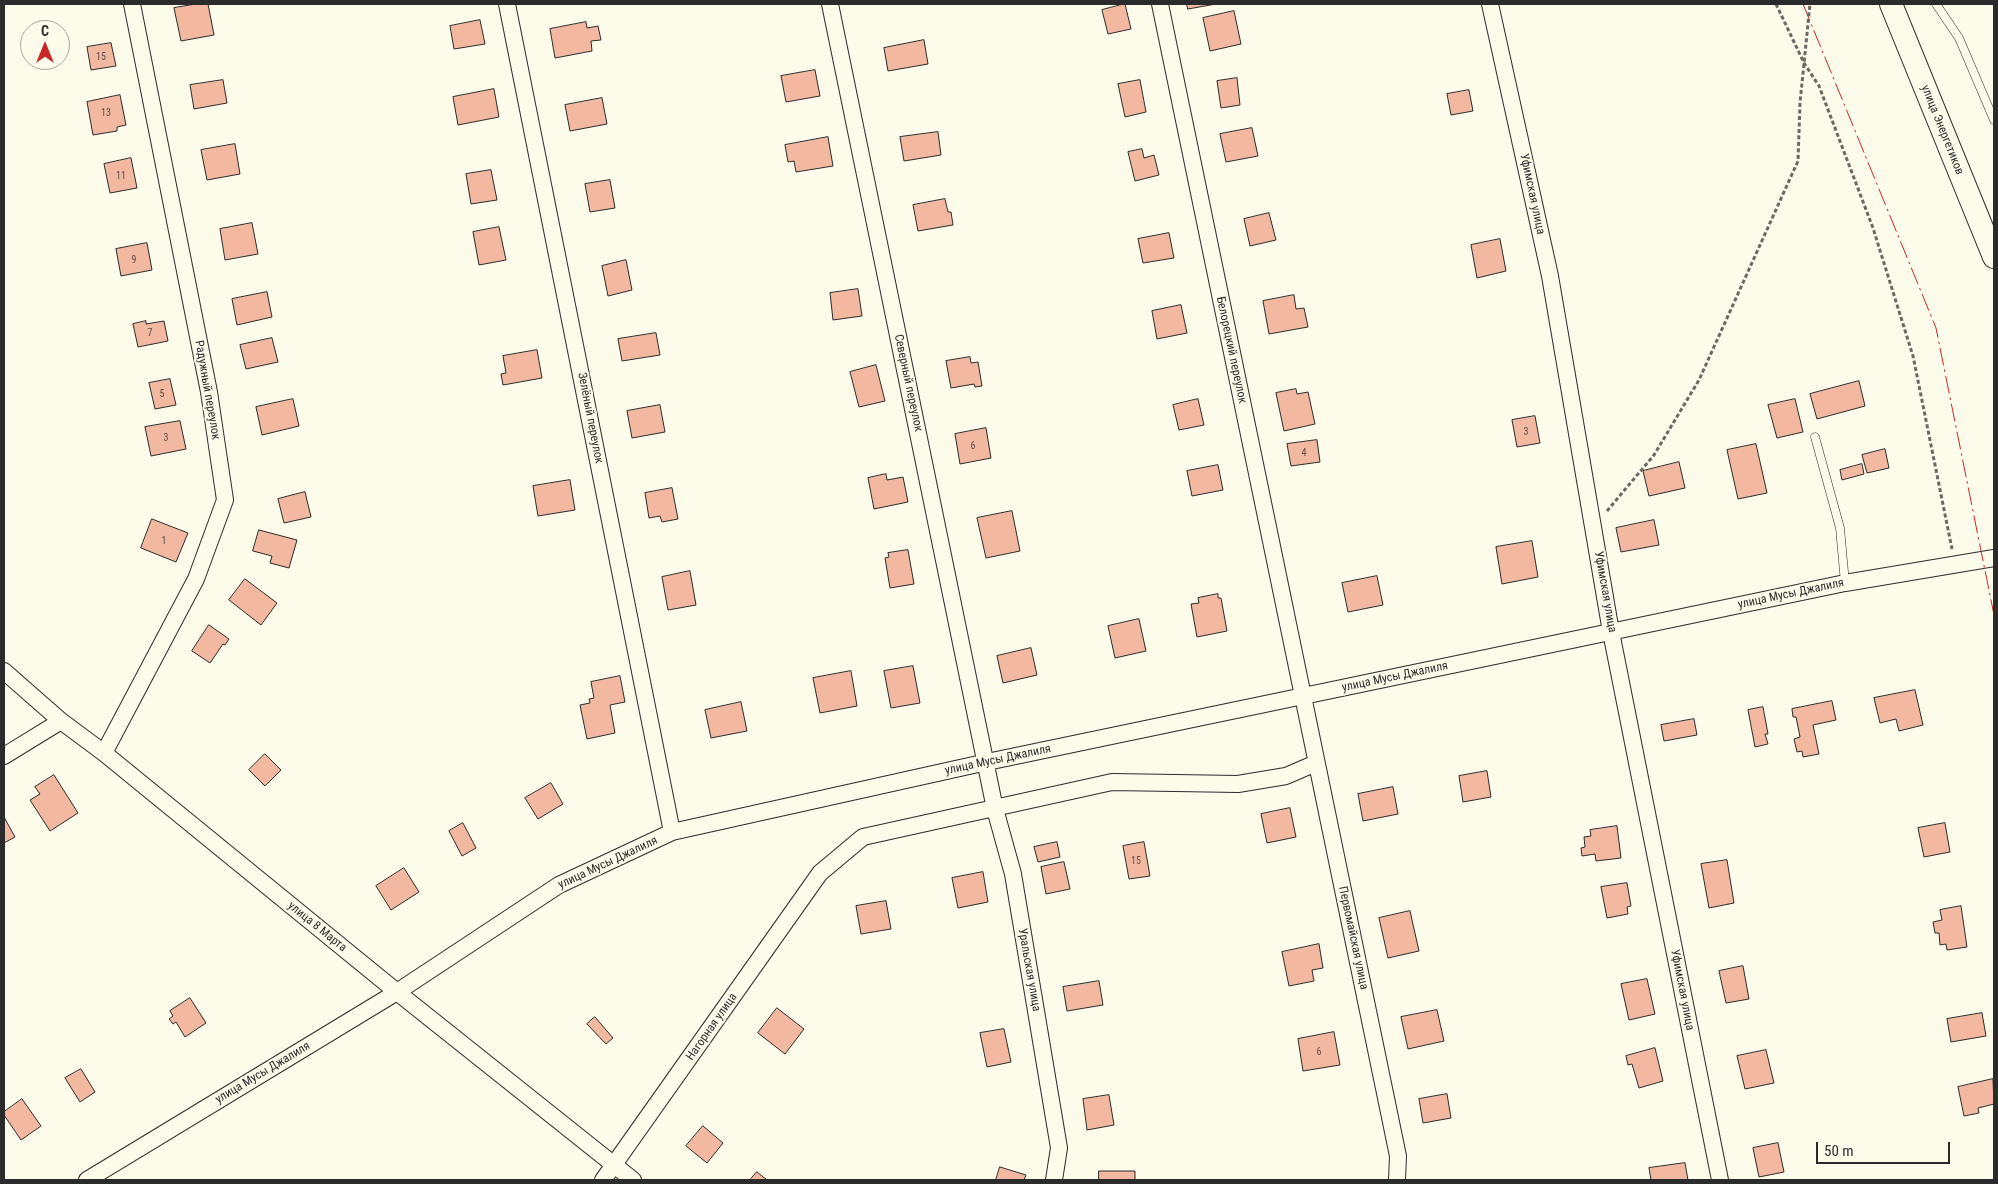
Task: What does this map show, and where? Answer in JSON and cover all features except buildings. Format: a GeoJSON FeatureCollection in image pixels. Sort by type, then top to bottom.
{"type":"FeatureCollection","features":[{"type":"Feature","properties":{"kind":"main road","name":"улица Энергетиков"},"geometry":{"type":"LineString","coordinates":[[1891,4],[1994,257]]}},
{"type":"Feature","properties":{"kind":"street","name":"Радужный переулок"},"geometry":{"type":"LineString","coordinates":[[104,753],[196,579],[225,500],[209,392],[132,4]]}},
{"type":"Feature","properties":{"kind":"street","name":"Зелёный переулок"},"geometry":{"type":"LineString","coordinates":[[507,4],[672,832]]}},
{"type":"Feature","properties":{"kind":"street","name":"Северный переулок"},"geometry":{"type":"LineString","coordinates":[[830,4],[986,762]]}},
{"type":"Feature","properties":{"kind":"street","name":"Белорецкий переулок"},"geometry":{"type":"LineString","coordinates":[[1160,4],[1302,697]]}},
{"type":"Feature","properties":{"kind":"street","name":"Уфимская улица"},"geometry":{"type":"LineString","coordinates":[[1490,4],[1550,276],[1611,632],[1720,1180]]}},
{"type":"Feature","properties":{"kind":"street","name":"улица Мусы Джалиля"},"geometry":{"type":"LineString","coordinates":[[86,1180],[397,992],[559,885],[672,832],[986,762],[1845,583],[1994,558]]}},
{"type":"Feature","properties":{"kind":"street","name":"улица 8 Марта"},"geometry":{"type":"LineString","coordinates":[[4,671],[61,721],[104,753],[397,992],[633,1180]]}},
{"type":"Feature","properties":{"kind":"street","name":"Первомайская улица"},"geometry":{"type":"LineString","coordinates":[[1302,697],[1398,1156],[1397,1180]]}},
{"type":"Feature","properties":{"kind":"street"},"geometry":{"type":"LineString","coordinates":[[4,756],[61,721]]}},
{"type":"Feature","properties":{"kind":"street","name":"Уральская улица"},"geometry":{"type":"LineString","coordinates":[[986,762],[995,809],[1013,874],[1059,1148],[1054,1180]]}},
{"type":"Feature","properties":{"kind":"street","name":"Нагорная улица"},"geometry":{"type":"LineString","coordinates":[[603,1180],[820,873],[864,836],[1112,782],[1238,784],[1286,776],[1316,763]]}},
{"type":"Feature","properties":{"kind":"lane"},"geometry":{"type":"LineString","coordinates":[[1936,4],[1959,38],[1994,120]]}},
{"type":"Feature","properties":{"kind":"lane"},"geometry":{"type":"LineString","coordinates":[[1815,437],[1840,528],[1845,583]]}},
{"type":"Feature","properties":{"kind":"path"},"geometry":{"type":"LineString","coordinates":[[1776,4],[1804,63],[1819,86],[1873,228],[1913,356],[1955,564]]}},
{"type":"Feature","properties":{"kind":"path"},"geometry":{"type":"LineString","coordinates":[[1593,527],[1654,455],[1699,380],[1798,161],[1800,103],[1810,4]]}},
{"type":"Feature","properties":{"kind":"power"},"geometry":{"type":"LineString","coordinates":[[1803,4],[1936,328],[1994,615]]}}]}
